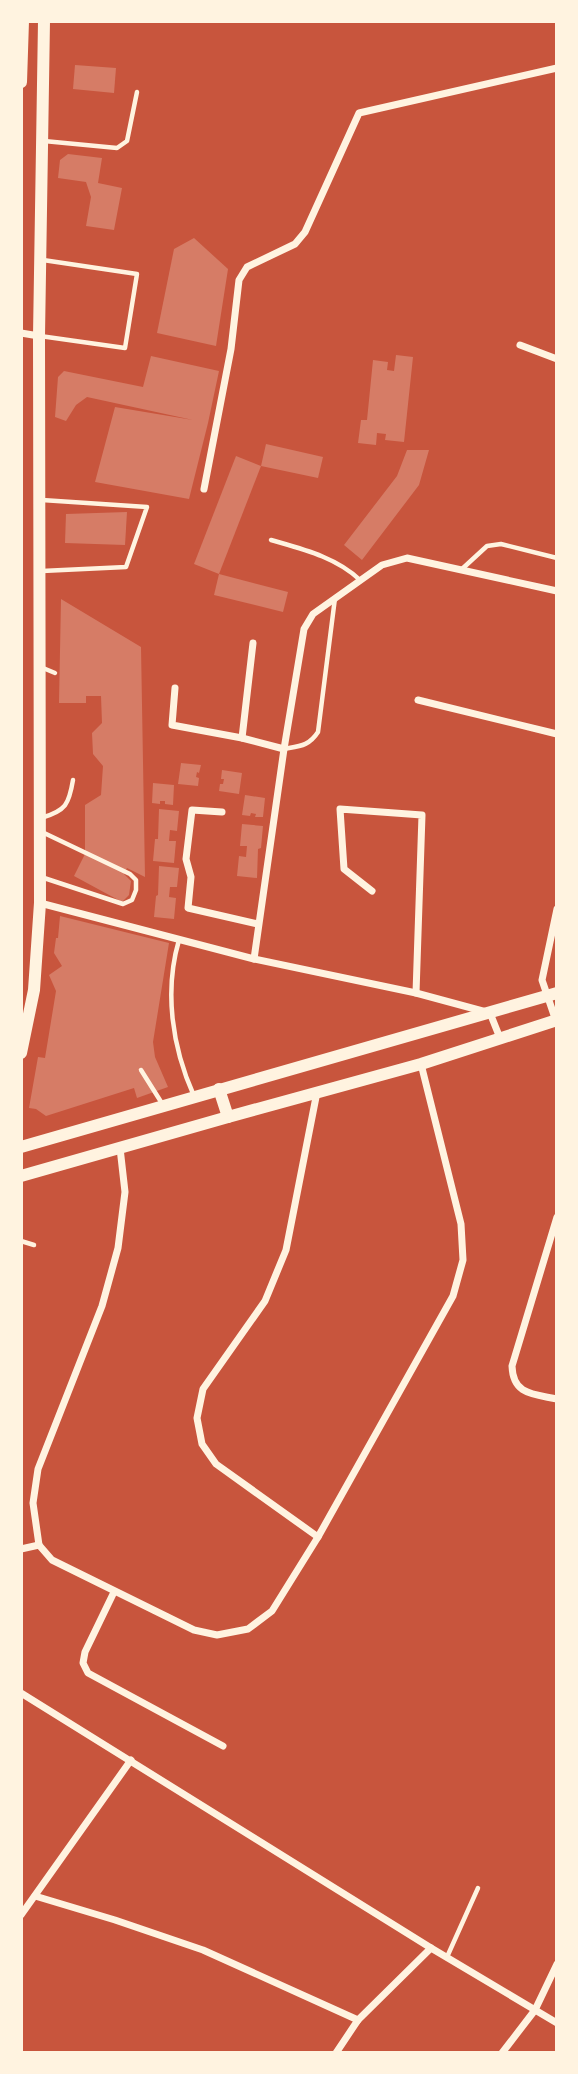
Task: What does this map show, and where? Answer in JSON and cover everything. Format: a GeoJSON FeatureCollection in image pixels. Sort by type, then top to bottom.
{"type":"FeatureCollection","features":[{"type":"Feature","properties":{"kind":"main road"},"geometry":{"type":"LineString","coordinates":[[21,82],[23,21]]}},
{"type":"Feature","properties":{"kind":"main road"},"geometry":{"type":"LineString","coordinates":[[21,1053],[34,990],[40,903],[38,500],[44,21]]}},
{"type":"Feature","properties":{"kind":"main road"},"geometry":{"type":"LineString","coordinates":[[21,1147],[552,995]]}},
{"type":"Feature","properties":{"kind":"main road"},"geometry":{"type":"LineString","coordinates":[[21,1176],[421,1064],[556,1021]]}},
{"type":"Feature","properties":{"kind":"main road"},"geometry":{"type":"LineString","coordinates":[[219,1089],[228,1117]]}},
{"type":"Feature","properties":{"kind":"street"},"geometry":{"type":"LineString","coordinates":[[204,489],[231,349],[239,280],[247,267],[295,244],[305,232],[359,113],[557,68]]}},
{"type":"Feature","properties":{"kind":"street"},"geometry":{"type":"LineString","coordinates":[[21,333],[39,336]]}},
{"type":"Feature","properties":{"kind":"street"},"geometry":{"type":"LineString","coordinates":[[520,345],[557,359]]}},
{"type":"Feature","properties":{"kind":"street"},"geometry":{"type":"LineString","coordinates":[[254,959],[304,629],[313,614],[382,565],[407,558],[557,591]]}},
{"type":"Feature","properties":{"kind":"street"},"geometry":{"type":"LineString","coordinates":[[242,738],[253,643]]}},
{"type":"Feature","properties":{"kind":"street"},"geometry":{"type":"LineString","coordinates":[[175,688],[172,725],[284,749]]}},
{"type":"Feature","properties":{"kind":"street"},"geometry":{"type":"LineString","coordinates":[[418,700],[557,734]]}},
{"type":"Feature","properties":{"kind":"street"},"geometry":{"type":"LineString","coordinates":[[372,891],[344,869],[340,809],[422,816],[416,993]]}},
{"type":"Feature","properties":{"kind":"street"},"geometry":{"type":"LineString","coordinates":[[222,812],[192,810],[186,859],[191,877],[188,908],[258,924]]}},
{"type":"Feature","properties":{"kind":"street"},"geometry":{"type":"LineString","coordinates":[[40,903],[254,959],[416,993],[490,1013],[499,1038]]}},
{"type":"Feature","properties":{"kind":"street"},"geometry":{"type":"LineString","coordinates":[[556,1021],[552,995],[542,980],[557,909]]}},
{"type":"Feature","properties":{"kind":"street"},"geometry":{"type":"LineString","coordinates":[[120,1149],[125,1192],[118,1248],[102,1306],[38,1469],[33,1503],[39,1545],[52,1560],[194,1630],[217,1635],[248,1629],[272,1611],[318,1537],[453,1296],[463,1260],[461,1224],[421,1064]]}},
{"type":"Feature","properties":{"kind":"street"},"geometry":{"type":"LineString","coordinates":[[317,1092],[286,1250],[265,1301],[203,1389],[197,1418],[202,1444],[216,1464],[318,1537]]}},
{"type":"Feature","properties":{"kind":"street"},"geometry":{"type":"LineString","coordinates":[[557,1216],[512,1366],[513,1380],[520,1389],[557,1399]]}},
{"type":"Feature","properties":{"kind":"street"},"geometry":{"type":"LineString","coordinates":[[21,1549],[39,1545]]}},
{"type":"Feature","properties":{"kind":"street"},"geometry":{"type":"LineString","coordinates":[[114,1592],[85,1652],[83,1663],[88,1673],[223,1746]]}},
{"type":"Feature","properties":{"kind":"street"},"geometry":{"type":"LineString","coordinates":[[21,1693],[431,1948],[557,2023]]}},
{"type":"Feature","properties":{"kind":"street"},"geometry":{"type":"LineString","coordinates":[[21,1915],[131,1760]]}},
{"type":"Feature","properties":{"kind":"street"},"geometry":{"type":"LineString","coordinates":[[34,1896],[203,1950],[358,2020]]}},
{"type":"Feature","properties":{"kind":"street"},"geometry":{"type":"LineString","coordinates":[[336,2053],[358,2020],[431,1948]]}},
{"type":"Feature","properties":{"kind":"street"},"geometry":{"type":"LineString","coordinates":[[502,2053],[535,2010],[557,1964]]}},
{"type":"Feature","properties":{"kind":"lane"},"geometry":{"type":"LineString","coordinates":[[43,141],[117,148],[127,141],[137,92]]}},
{"type":"Feature","properties":{"kind":"lane"},"geometry":{"type":"LineString","coordinates":[[39,336],[125,348],[137,274],[41,260]]}},
{"type":"Feature","properties":{"kind":"lane"},"geometry":{"type":"LineString","coordinates":[[38,500],[147,507],[126,567],[38,571]]}},
{"type":"Feature","properties":{"kind":"lane"},"geometry":{"type":"LineString","coordinates":[[271,540],[313,552],[349,569],[360,580]]}},
{"type":"Feature","properties":{"kind":"lane"},"geometry":{"type":"LineString","coordinates":[[461,569],[488,546],[501,544],[557,558]]}},
{"type":"Feature","properties":{"kind":"lane"},"geometry":{"type":"LineString","coordinates":[[284,749],[312,741],[318,732],[336,598]]}},
{"type":"Feature","properties":{"kind":"lane"},"geometry":{"type":"LineString","coordinates":[[39,667],[55,673]]}},
{"type":"Feature","properties":{"kind":"lane"},"geometry":{"type":"LineString","coordinates":[[40,877],[123,904],[132,900],[136,890],[136,880],[130,874],[40,825],[57,814],[69,801],[73,780]]}},
{"type":"Feature","properties":{"kind":"lane"},"geometry":{"type":"LineString","coordinates":[[179,940],[171,982],[171,1006],[176,1037],[194,1097]]}},
{"type":"Feature","properties":{"kind":"lane"},"geometry":{"type":"LineString","coordinates":[[141,1070],[163,1106]]}},
{"type":"Feature","properties":{"kind":"lane"},"geometry":{"type":"LineString","coordinates":[[21,1241],[34,1244]]}},
{"type":"Feature","properties":{"kind":"lane"},"geometry":{"type":"LineString","coordinates":[[447,1957],[478,1888]]}},
{"type":"Feature","properties":{"kind":"building"},"geometry":{"type":"Polygon","coordinates":[[[75,65],[116,68],[114,93],[73,89],[75,65]]]}},
{"type":"Feature","properties":{"kind":"building"},"geometry":{"type":"Polygon","coordinates":[[[68,154],[102,158],[98,183],[122,188],[114,230],[86,226],[91,197],[86,182],[58,178],[60,160],[68,154]]]}},
{"type":"Feature","properties":{"kind":"building"},"geometry":{"type":"Polygon","coordinates":[[[194,238],[228,269],[216,346],[157,333],[174,249],[194,238]]]}},
{"type":"Feature","properties":{"kind":"building"},"geometry":{"type":"Polygon","coordinates":[[[396,355],[413,357],[404,442],[385,440],[386,434],[377,433],[376,445],[358,443],[361,420],[367,420],[373,360],[388,362],[387,370],[394,371],[396,355]]]}},
{"type":"Feature","properties":{"kind":"building"},"geometry":{"type":"Polygon","coordinates":[[[151,356],[219,371],[189,499],[95,482],[115,407],[193,420],[87,397],[76,405],[66,421],[55,417],[58,377],[64,371],[143,387],[151,356]]]}},
{"type":"Feature","properties":{"kind":"building"},"geometry":{"type":"Polygon","coordinates":[[[266,444],[323,457],[318,478],[261,466],[266,444]]]}},
{"type":"Feature","properties":{"kind":"building"},"geometry":{"type":"Polygon","coordinates":[[[407,450],[429,450],[419,485],[362,560],[344,545],[397,476],[407,450]]]}},
{"type":"Feature","properties":{"kind":"building"},"geometry":{"type":"Polygon","coordinates":[[[236,456],[261,466],[219,574],[194,564],[236,456]]]}},
{"type":"Feature","properties":{"kind":"building"},"geometry":{"type":"Polygon","coordinates":[[[127,512],[125,545],[65,543],[66,514],[127,512]]]}},
{"type":"Feature","properties":{"kind":"building"},"geometry":{"type":"Polygon","coordinates":[[[219,574],[288,592],[283,612],[214,595],[219,574]]]}},
{"type":"Feature","properties":{"kind":"building"},"geometry":{"type":"Polygon","coordinates":[[[61,599],[141,647],[145,877],[127,868],[124,874],[131,881],[129,895],[122,902],[74,876],[85,854],[85,805],[101,795],[103,766],[93,754],[92,733],[102,723],[101,696],[86,696],[86,703],[59,703],[61,599]]]}},
{"type":"Feature","properties":{"kind":"building"},"geometry":{"type":"Polygon","coordinates":[[[181,763],[201,765],[196,777],[199,778],[198,786],[178,784],[181,763]]]}},
{"type":"Feature","properties":{"kind":"building"},"geometry":{"type":"Polygon","coordinates":[[[222,770],[242,773],[239,794],[219,791],[224,779],[221,779],[222,770]]]}},
{"type":"Feature","properties":{"kind":"building"},"geometry":{"type":"Polygon","coordinates":[[[153,783],[174,785],[173,805],[165,804],[165,801],[160,801],[160,804],[152,803],[153,783]]]}},
{"type":"Feature","properties":{"kind":"building"},"geometry":{"type":"Polygon","coordinates":[[[245,795],[265,798],[263,817],[255,817],[256,814],[251,813],[250,816],[242,815],[245,795]]]}},
{"type":"Feature","properties":{"kind":"building"},"geometry":{"type":"Polygon","coordinates":[[[159,809],[179,811],[177,831],[170,830],[169,841],[176,841],[174,863],[153,861],[155,839],[158,839],[159,809]]]}},
{"type":"Feature","properties":{"kind":"building"},"geometry":{"type":"Polygon","coordinates":[[[242,824],[263,826],[261,848],[258,849],[257,878],[237,876],[239,856],[246,857],[247,846],[240,846],[242,824]]]}},
{"type":"Feature","properties":{"kind":"building"},"geometry":{"type":"Polygon","coordinates":[[[159,866],[179,868],[177,887],[170,887],[169,897],[176,898],[174,919],[154,917],[159,866]]]}},
{"type":"Feature","properties":{"kind":"building"},"geometry":{"type":"Polygon","coordinates":[[[60,916],[169,943],[153,1042],[155,1057],[168,1087],[137,1098],[134,1088],[46,1116],[29,1108],[38,1057],[45,1058],[56,991],[49,975],[62,966],[54,953],[60,916]]]}}]}
